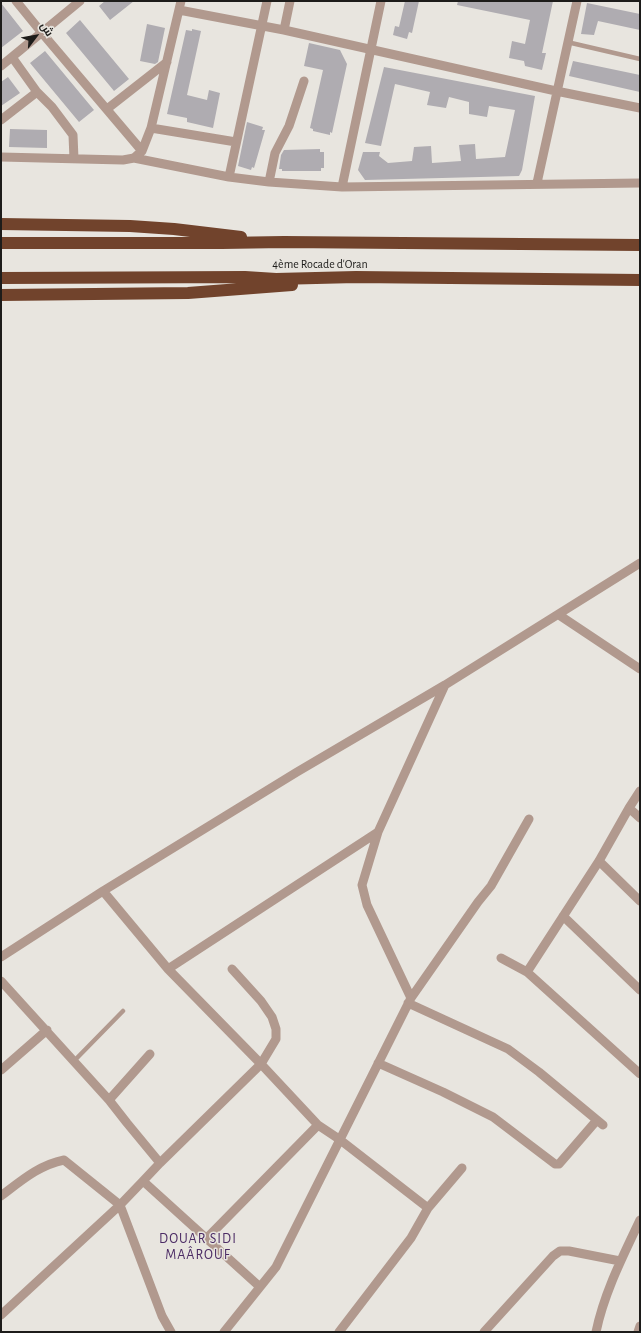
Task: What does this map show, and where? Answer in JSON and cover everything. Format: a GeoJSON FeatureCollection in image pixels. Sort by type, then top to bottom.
{"type":"FeatureCollection","features":[{"type":"Feature","properties":{"kind":"highway"},"geometry":{"type":"LineString","coordinates":[[1,224],[130,226],[174,229],[284,242]]}},
{"type":"Feature","properties":{"kind":"highway","name":"4ème Rocade d'Oran"},"geometry":{"type":"LineString","coordinates":[[1,243],[284,242],[640,245]]}},
{"type":"Feature","properties":{"kind":"highway","name":"4ème Rocade d'Oran"},"geometry":{"type":"LineString","coordinates":[[1,278],[245,277],[276,279],[356,277],[640,280]]}},
{"type":"Feature","properties":{"kind":"highway"},"geometry":{"type":"LineString","coordinates":[[1,295],[188,293],[281,287],[356,277]]}},
{"type":"Feature","properties":{"kind":"street"},"geometry":{"type":"LineString","coordinates":[[16,1],[142,151]]}},
{"type":"Feature","properties":{"kind":"street"},"geometry":{"type":"LineString","coordinates":[[1,66],[80,1]]}},
{"type":"Feature","properties":{"kind":"street"},"geometry":{"type":"LineString","coordinates":[[229,177],[267,1]]}},
{"type":"Feature","properties":{"kind":"street"},"geometry":{"type":"LineString","coordinates":[[284,30],[290,1]]}},
{"type":"Feature","properties":{"kind":"street"},"geometry":{"type":"LineString","coordinates":[[342,187],[381,1]]}},
{"type":"Feature","properties":{"kind":"street"},"geometry":{"type":"LineString","coordinates":[[537,184],[576,1]]}},
{"type":"Feature","properties":{"kind":"street"},"geometry":{"type":"LineString","coordinates":[[134,158],[142,151],[151,128],[180,5],[262,27],[284,30],[556,91],[640,108]]}},
{"type":"Feature","properties":{"kind":"street"},"geometry":{"type":"LineString","coordinates":[[12,57],[73,135],[74,159]]}},
{"type":"Feature","properties":{"kind":"street"},"geometry":{"type":"LineString","coordinates":[[106,109],[167,62]]}},
{"type":"Feature","properties":{"kind":"street"},"geometry":{"type":"LineString","coordinates":[[269,182],[275,154],[289,126],[304,81]]}},
{"type":"Feature","properties":{"kind":"street"},"geometry":{"type":"LineString","coordinates":[[1,120],[38,92]]}},
{"type":"Feature","properties":{"kind":"street"},"geometry":{"type":"LineString","coordinates":[[151,128],[236,142]]}},
{"type":"Feature","properties":{"kind":"street"},"geometry":{"type":"LineString","coordinates":[[1,157],[123,160],[134,158],[229,177],[269,182],[342,187],[640,182]]}},
{"type":"Feature","properties":{"kind":"street"},"geometry":{"type":"LineString","coordinates":[[1,957],[103,891],[297,772],[445,685],[640,564]]}},
{"type":"Feature","properties":{"kind":"street"},"geometry":{"type":"LineString","coordinates":[[559,615],[640,669]]}},
{"type":"Feature","properties":{"kind":"street"},"geometry":{"type":"LineString","coordinates":[[378,1063],[443,1092],[493,1117],[555,1164],[559,1164],[600,1123],[539,1072],[508,1049],[409,1001],[367,905],[362,885],[378,832],[445,685]]}},
{"type":"Feature","properties":{"kind":"street"},"geometry":{"type":"LineString","coordinates":[[527,972],[599,861],[640,791]]}},
{"type":"Feature","properties":{"kind":"street"},"geometry":{"type":"LineString","coordinates":[[629,808],[640,818]]}},
{"type":"Feature","properties":{"kind":"street"},"geometry":{"type":"LineString","coordinates":[[224,1332],[276,1267],[409,1001],[478,902],[491,886],[529,819]]}},
{"type":"Feature","properties":{"kind":"street"},"geometry":{"type":"LineString","coordinates":[[168,969],[378,832]]}},
{"type":"Feature","properties":{"kind":"street"},"geometry":{"type":"LineString","coordinates":[[599,861],[640,901]]}},
{"type":"Feature","properties":{"kind":"street"},"geometry":{"type":"LineString","coordinates":[[103,891],[168,969],[318,1125],[339,1139],[428,1208]]}},
{"type":"Feature","properties":{"kind":"street"},"geometry":{"type":"LineString","coordinates":[[564,916],[640,990]]}},
{"type":"Feature","properties":{"kind":"street"},"geometry":{"type":"LineString","coordinates":[[501,958],[527,972],[640,1074]]}},
{"type":"Feature","properties":{"kind":"street"},"geometry":{"type":"LineString","coordinates":[[1,1315],[120,1205],[160,1163],[261,1064],[276,1039],[276,1029],[272,1017],[261,1001],[232,969]]}},
{"type":"Feature","properties":{"kind":"street"},"geometry":{"type":"LineString","coordinates":[[1,980],[109,1100],[160,1163]]}},
{"type":"Feature","properties":{"kind":"street"},"geometry":{"type":"LineString","coordinates":[[1,1070],[47,1030]]}},
{"type":"Feature","properties":{"kind":"street"},"geometry":{"type":"LineString","coordinates":[[109,1100],[150,1054]]}},
{"type":"Feature","properties":{"kind":"street"},"geometry":{"type":"LineString","coordinates":[[206,1239],[318,1125]]}},
{"type":"Feature","properties":{"kind":"street"},"geometry":{"type":"LineString","coordinates":[[1,1196],[36,1170],[53,1162],[64,1160],[120,1205],[162,1316],[171,1332]]}},
{"type":"Feature","properties":{"kind":"street"},"geometry":{"type":"LineString","coordinates":[[339,1332],[411,1238],[428,1208],[462,1168]]}},
{"type":"Feature","properties":{"kind":"street"},"geometry":{"type":"LineString","coordinates":[[143,1181],[260,1287]]}},
{"type":"Feature","properties":{"kind":"street"},"geometry":{"type":"LineString","coordinates":[[596,1332],[598,1320],[620,1261],[640,1220]]}},
{"type":"Feature","properties":{"kind":"street"},"geometry":{"type":"LineString","coordinates":[[484,1332],[553,1256],[560,1251],[569,1251],[620,1261]]}},
{"type":"Feature","properties":{"kind":"street"},"geometry":{"type":"LineString","coordinates":[[638,1332],[640,1326]]}},
{"type":"Feature","properties":{"kind":"lane"},"geometry":{"type":"LineString","coordinates":[[567,42],[640,58]]}},
{"type":"Feature","properties":{"kind":"lane"},"geometry":{"type":"LineString","coordinates":[[74,1061],[123,1011]]}},
{"type":"Feature","properties":{"kind":"building"},"geometry":{"type":"Polygon","coordinates":[[[105,1],[134,1],[110,20],[99,6],[105,1]]]}},
{"type":"Feature","properties":{"kind":"building"},"geometry":{"type":"Polygon","coordinates":[[[405,1],[419,1],[412,33],[409,32],[407,39],[393,35],[395,26],[399,27],[405,1]]]}},
{"type":"Feature","properties":{"kind":"building"},"geometry":{"type":"Polygon","coordinates":[[[458,1],[553,1],[542,53],[546,53],[542,70],[525,66],[524,61],[509,58],[512,41],[525,44],[530,20],[457,5],[458,1]]]}},
{"type":"Feature","properties":{"kind":"building"},"geometry":{"type":"Polygon","coordinates":[[[1,3],[23,31],[1,48],[1,3]]]}},
{"type":"Feature","properties":{"kind":"building"},"geometry":{"type":"Polygon","coordinates":[[[587,3],[640,14],[640,30],[598,21],[594,35],[581,34],[587,3]]]}},
{"type":"Feature","properties":{"kind":"building"},"geometry":{"type":"Polygon","coordinates":[[[80,20],[129,79],[114,91],[66,33],[80,20]]]}},
{"type":"Feature","properties":{"kind":"building"},"geometry":{"type":"Polygon","coordinates":[[[147,24],[165,28],[158,62],[155,64],[140,61],[147,24]]]}},
{"type":"Feature","properties":{"kind":"building"},"geometry":{"type":"Polygon","coordinates":[[[192,29],[201,31],[187,95],[207,100],[209,90],[220,93],[213,128],[187,122],[187,118],[167,114],[186,30],[192,31],[192,29]]]}},
{"type":"Feature","properties":{"kind":"building"},"geometry":{"type":"Polygon","coordinates":[[[309,43],[340,50],[347,64],[332,133],[330,132],[330,135],[313,131],[313,129],[310,128],[323,70],[304,66],[309,43]]]}},
{"type":"Feature","properties":{"kind":"building"},"geometry":{"type":"Polygon","coordinates":[[[45,51],[94,110],[79,122],[30,63],[45,51]]]}},
{"type":"Feature","properties":{"kind":"building"},"geometry":{"type":"Polygon","coordinates":[[[573,61],[640,75],[640,92],[569,76],[573,61]]]}},
{"type":"Feature","properties":{"kind":"building"},"geometry":{"type":"Polygon","coordinates":[[[384,67],[535,96],[522,170],[519,176],[365,180],[358,170],[363,152],[380,152],[379,156],[388,163],[412,161],[414,147],[431,146],[432,163],[461,161],[459,145],[475,144],[476,159],[505,157],[515,110],[489,106],[487,117],[469,114],[469,102],[449,97],[446,108],[427,105],[430,92],[395,84],[381,146],[365,143],[384,67]]]}},
{"type":"Feature","properties":{"kind":"building"},"geometry":{"type":"Polygon","coordinates":[[[8,77],[20,93],[1,106],[1,82],[8,77]]]}},
{"type":"Feature","properties":{"kind":"building"},"geometry":{"type":"Polygon","coordinates":[[[247,122],[263,127],[262,130],[265,130],[254,168],[252,167],[251,170],[238,166],[247,122]]]}},
{"type":"Feature","properties":{"kind":"building"},"geometry":{"type":"Polygon","coordinates":[[[10,129],[47,130],[47,148],[9,147],[10,129]]]}},
{"type":"Feature","properties":{"kind":"building"},"geometry":{"type":"Polygon","coordinates":[[[320,149],[320,152],[324,152],[324,168],[321,168],[321,171],[282,171],[282,169],[279,169],[281,155],[284,150],[320,149]]]}},
{"type":"Feature","properties":{"kind":"district","name":"DOUAR SIDI MAÂROUF"},"geometry":{"type":"Point","coordinates":[198,1248]}}]}
